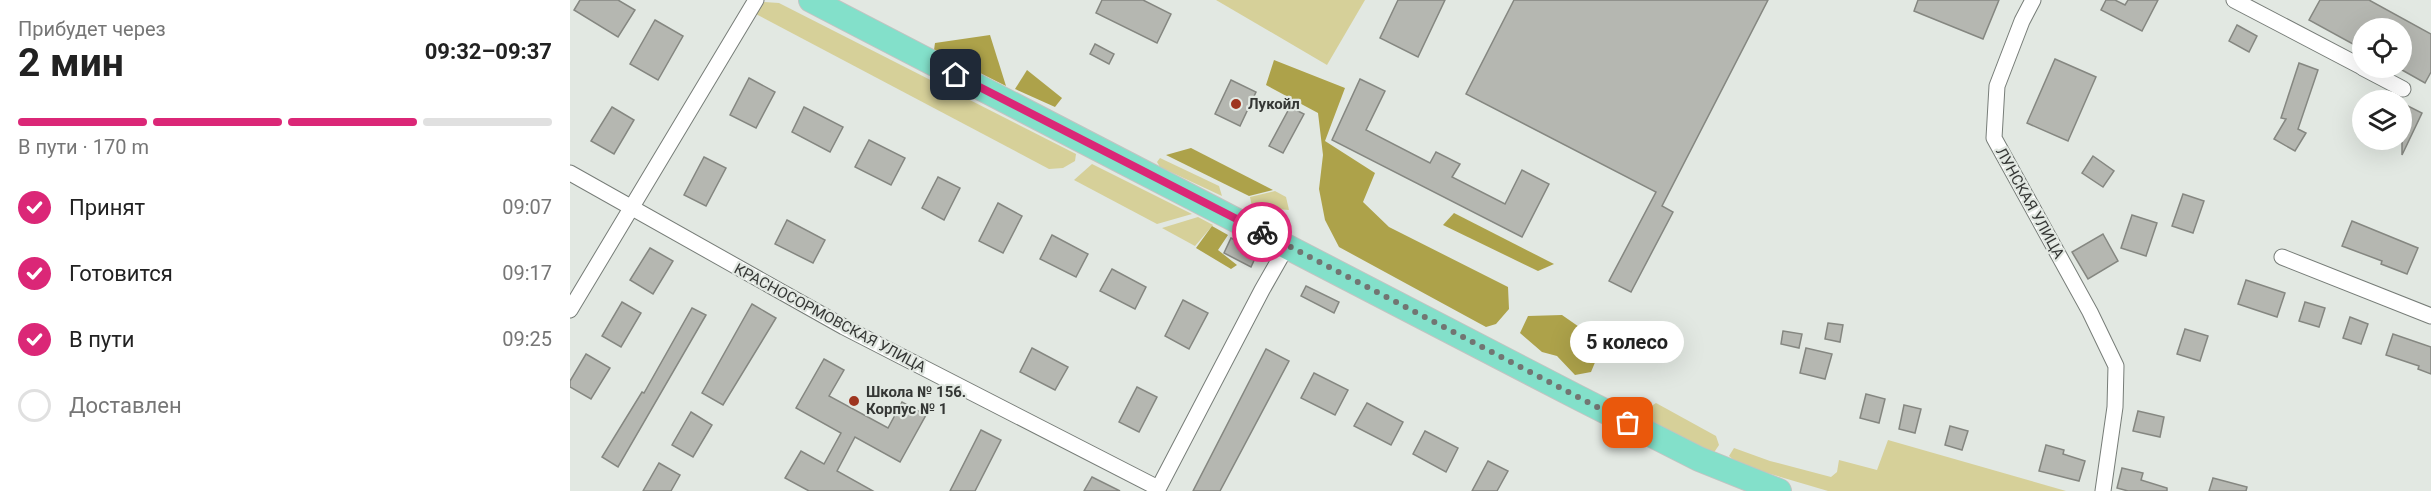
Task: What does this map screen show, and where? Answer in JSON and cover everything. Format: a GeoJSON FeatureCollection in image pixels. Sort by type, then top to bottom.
{"type":"FeatureCollection","features":[{"type":"Feature","properties":{"kind":"main road"},"geometry":{"type":"LineString","coordinates":[[811,0],[1699,459],[1779,491]]}},
{"type":"Feature","properties":{"kind":"street"},"geometry":{"type":"LineString","coordinates":[[570,310],[756,0]]}},
{"type":"Feature","properties":{"kind":"street","name":"ЛУНСКАЯ УЛИЦА"},"geometry":{"type":"LineString","coordinates":[[2033,0],[2022,21],[1998,86],[1994,138],[2090,312],[2116,366],[2115,407],[2103,491]]}},
{"type":"Feature","properties":{"kind":"street"},"geometry":{"type":"LineString","coordinates":[[2234,0],[2352,61]]}},
{"type":"Feature","properties":{"kind":"street"},"geometry":{"type":"LineString","coordinates":[[2383,78],[2403,89]]}},
{"type":"Feature","properties":{"kind":"street","name":"КРАСНОСОРМОВСКАЯ УЛИЦА"},"geometry":{"type":"LineString","coordinates":[[570,173],[632,210],[844,327],[1157,489]]}},
{"type":"Feature","properties":{"kind":"street"},"geometry":{"type":"LineString","coordinates":[[1157,489],[1287,246]]}},
{"type":"Feature","properties":{"kind":"street"},"geometry":{"type":"LineString","coordinates":[[2282,256],[2431,316]]}},
{"type":"Feature","properties":{"kind":"shaded area"},"geometry":{"type":"Polygon","coordinates":[[[1216,0],[1365,0],[1327,65],[1216,0]]]}},
{"type":"Feature","properties":{"kind":"shaded area"},"geometry":{"type":"Polygon","coordinates":[[[764,2],[779,3],[1076,154],[1075,161],[1063,168],[1049,169],[756,14],[764,2]]]}},
{"type":"Feature","properties":{"kind":"shaded area"},"geometry":{"type":"Polygon","coordinates":[[[990,35],[1006,86],[934,50],[935,43],[990,35]]]}},
{"type":"Feature","properties":{"kind":"shaded area"},"geometry":{"type":"Polygon","coordinates":[[[1274,60],[1345,88],[1325,141],[1375,173],[1363,202],[1389,227],[1508,287],[1509,309],[1496,324],[1486,327],[1339,247],[1325,220],[1319,189],[1323,155],[1318,113],[1266,85],[1274,60]]]}},
{"type":"Feature","properties":{"kind":"shaded area"},"geometry":{"type":"Polygon","coordinates":[[[1027,70],[1062,98],[1055,107],[1015,89],[1027,70]]]}},
{"type":"Feature","properties":{"kind":"shaded area"},"geometry":{"type":"Polygon","coordinates":[[[1191,148],[1273,190],[1249,196],[1166,155],[1191,148]]]}},
{"type":"Feature","properties":{"kind":"shaded area"},"geometry":{"type":"Polygon","coordinates":[[[1160,158],[1219,186],[1222,196],[1160,167],[1157,162],[1160,158]]]}},
{"type":"Feature","properties":{"kind":"shaded area"},"geometry":{"type":"Polygon","coordinates":[[[1092,164],[1192,214],[1157,224],[1074,180],[1092,164]]]}},
{"type":"Feature","properties":{"kind":"shaded area"},"geometry":{"type":"Polygon","coordinates":[[[1275,191],[1286,197],[1289,210],[1252,207],[1250,197],[1275,191]]]}},
{"type":"Feature","properties":{"kind":"shaded area"},"geometry":{"type":"Polygon","coordinates":[[[1454,213],[1554,264],[1538,271],[1443,225],[1454,213]]]}},
{"type":"Feature","properties":{"kind":"shaded area"},"geometry":{"type":"Polygon","coordinates":[[[1198,217],[1213,225],[1195,246],[1162,228],[1198,217]]]}},
{"type":"Feature","properties":{"kind":"shaded area"},"geometry":{"type":"Polygon","coordinates":[[[1212,226],[1228,235],[1218,250],[1237,265],[1231,269],[1196,248],[1212,226]]]}},
{"type":"Feature","properties":{"kind":"shaded area"},"geometry":{"type":"Polygon","coordinates":[[[1562,315],[1595,338],[1596,360],[1591,372],[1575,375],[1557,356],[1542,352],[1520,333],[1528,316],[1562,315]]]}},
{"type":"Feature","properties":{"kind":"shaded area"},"geometry":{"type":"Polygon","coordinates":[[[1656,403],[1716,436],[1719,445],[1713,454],[1652,423],[1650,407],[1656,403]]]}},
{"type":"Feature","properties":{"kind":"shaded area"},"geometry":{"type":"Polygon","coordinates":[[[1888,440],[2066,491],[1828,491],[1740,465],[1729,456],[1734,448],[1770,461],[1831,477],[1837,472],[1839,460],[1877,470],[1888,440]]]}},
{"type":"Feature","properties":{"kind":"building"},"geometry":{"type":"Polygon","coordinates":[[[580,0],[618,0],[635,10],[618,37],[574,10],[580,0]]]}},
{"type":"Feature","properties":{"kind":"building"},"geometry":{"type":"Polygon","coordinates":[[[1102,0],[1143,0],[1171,14],[1157,43],[1096,13],[1102,0]]]}},
{"type":"Feature","properties":{"kind":"building"},"geometry":{"type":"Polygon","coordinates":[[[1398,0],[1445,0],[1418,57],[1380,38],[1398,0]]]}},
{"type":"Feature","properties":{"kind":"building"},"geometry":{"type":"Polygon","coordinates":[[[1514,0],[1768,0],[1662,206],[1673,212],[1631,292],[1609,281],[1656,192],[1466,94],[1514,0]]]}},
{"type":"Feature","properties":{"kind":"building"},"geometry":{"type":"Polygon","coordinates":[[[1918,0],[1999,0],[1983,39],[1914,11],[1918,0]]]}},
{"type":"Feature","properties":{"kind":"building"},"geometry":{"type":"Polygon","coordinates":[[[2106,0],[2115,0],[2125,5],[2128,0],[2158,0],[2142,31],[2101,10],[2106,0]]]}},
{"type":"Feature","properties":{"kind":"building"},"geometry":{"type":"Polygon","coordinates":[[[2320,0],[2369,0],[2402,18],[2352,18],[2352,44],[2309,20],[2320,0]]]}},
{"type":"Feature","properties":{"kind":"building"},"geometry":{"type":"Polygon","coordinates":[[[655,20],[683,36],[658,80],[630,64],[655,20]]]}},
{"type":"Feature","properties":{"kind":"building"},"geometry":{"type":"Polygon","coordinates":[[[2412,24],[2431,34],[2431,72],[2425,83],[2412,76],[2412,24]]]}},
{"type":"Feature","properties":{"kind":"building"},"geometry":{"type":"Polygon","coordinates":[[[2237,25],[2257,36],[2249,52],[2229,41],[2237,25]]]}},
{"type":"Feature","properties":{"kind":"building"},"geometry":{"type":"Polygon","coordinates":[[[1095,44],[1114,54],[1109,64],[1090,54],[1095,44]]]}},
{"type":"Feature","properties":{"kind":"building"},"geometry":{"type":"Polygon","coordinates":[[[2055,59],[2096,77],[2068,141],[2027,123],[2055,59]]]}},
{"type":"Feature","properties":{"kind":"building"},"geometry":{"type":"Polygon","coordinates":[[[2299,63],[2318,70],[2298,129],[2306,133],[2295,151],[2274,139],[2286,119],[2281,118],[2299,63]]]}},
{"type":"Feature","properties":{"kind":"building"},"geometry":{"type":"Polygon","coordinates":[[[749,78],[775,92],[756,128],[730,115],[749,78]]]}},
{"type":"Feature","properties":{"kind":"building"},"geometry":{"type":"Polygon","coordinates":[[[1360,79],[1385,91],[1366,130],[1430,163],[1436,152],[1460,164],[1452,177],[1505,204],[1522,170],[1549,184],[1522,237],[1332,140],[1360,79]]]}},
{"type":"Feature","properties":{"kind":"building"},"geometry":{"type":"Polygon","coordinates":[[[1231,80],[1256,92],[1240,126],[1215,114],[1231,80]]]}},
{"type":"Feature","properties":{"kind":"building"},"geometry":{"type":"Polygon","coordinates":[[[612,107],[634,120],[614,154],[591,141],[612,107]]]}},
{"type":"Feature","properties":{"kind":"building"},"geometry":{"type":"Polygon","coordinates":[[[804,107],[843,127],[830,152],[792,132],[804,107]]]}},
{"type":"Feature","properties":{"kind":"building"},"geometry":{"type":"Polygon","coordinates":[[[1290,107],[1304,114],[1283,153],[1269,146],[1290,107]]]}},
{"type":"Feature","properties":{"kind":"building"},"geometry":{"type":"Polygon","coordinates":[[[2412,108],[2422,113],[2412,134],[2412,108]]]}},
{"type":"Feature","properties":{"kind":"building"},"geometry":{"type":"Polygon","coordinates":[[[869,140],[905,158],[891,185],[855,167],[869,140]]]}},
{"type":"Feature","properties":{"kind":"building"},"geometry":{"type":"Polygon","coordinates":[[[2093,156],[2114,171],[2103,187],[2082,173],[2093,156]]]}},
{"type":"Feature","properties":{"kind":"building"},"geometry":{"type":"Polygon","coordinates":[[[704,157],[726,168],[706,206],[684,195],[704,157]]]}},
{"type":"Feature","properties":{"kind":"building"},"geometry":{"type":"Polygon","coordinates":[[[938,177],[960,188],[944,220],[922,208],[938,177]]]}},
{"type":"Feature","properties":{"kind":"building"},"geometry":{"type":"Polygon","coordinates":[[[2183,194],[2204,201],[2193,233],[2172,226],[2183,194]]]}},
{"type":"Feature","properties":{"kind":"building"},"geometry":{"type":"Polygon","coordinates":[[[998,203],[1022,216],[1003,253],[979,241],[998,203]]]}},
{"type":"Feature","properties":{"kind":"building"},"geometry":{"type":"Polygon","coordinates":[[[2132,215],[2157,223],[2146,256],[2121,248],[2132,215]]]}},
{"type":"Feature","properties":{"kind":"building"},"geometry":{"type":"Polygon","coordinates":[[[787,220],[825,240],[813,263],[775,244],[787,220]]]}},
{"type":"Feature","properties":{"kind":"building"},"geometry":{"type":"Polygon","coordinates":[[[2352,221],[2418,248],[2407,274],[2381,264],[2382,261],[2342,246],[2352,221]]]}},
{"type":"Feature","properties":{"kind":"building"},"geometry":{"type":"Polygon","coordinates":[[[2103,234],[2118,261],[2088,279],[2072,252],[2103,234]]]}},
{"type":"Feature","properties":{"kind":"building"},"geometry":{"type":"Polygon","coordinates":[[[1052,235],[1088,254],[1076,277],[1040,259],[1052,235]]]}},
{"type":"Feature","properties":{"kind":"building"},"geometry":{"type":"Polygon","coordinates":[[[1231,238],[1258,252],[1251,267],[1224,253],[1231,238]]]}},
{"type":"Feature","properties":{"kind":"building"},"geometry":{"type":"Polygon","coordinates":[[[650,248],[673,261],[653,294],[630,280],[650,248]]]}},
{"type":"Feature","properties":{"kind":"building"},"geometry":{"type":"Polygon","coordinates":[[[1112,269],[1146,287],[1135,309],[1100,291],[1112,269]]]}},
{"type":"Feature","properties":{"kind":"building"},"geometry":{"type":"Polygon","coordinates":[[[2246,280],[2285,293],[2277,317],[2238,304],[2246,280]]]}},
{"type":"Feature","properties":{"kind":"building"},"geometry":{"type":"Polygon","coordinates":[[[1306,286],[1339,302],[1334,313],[1301,296],[1306,286]]]}},
{"type":"Feature","properties":{"kind":"building"},"geometry":{"type":"Polygon","coordinates":[[[1183,300],[1208,313],[1189,349],[1165,336],[1183,300]]]}},
{"type":"Feature","properties":{"kind":"building"},"geometry":{"type":"Polygon","coordinates":[[[622,302],[641,313],[621,347],[602,336],[622,302]]]}},
{"type":"Feature","properties":{"kind":"building"},"geometry":{"type":"Polygon","coordinates":[[[2305,302],[2325,308],[2319,327],[2299,321],[2305,302]]]}},
{"type":"Feature","properties":{"kind":"building"},"geometry":{"type":"Polygon","coordinates":[[[752,304],[776,318],[723,405],[702,393],[752,304]]]}},
{"type":"Feature","properties":{"kind":"building"},"geometry":{"type":"Polygon","coordinates":[[[692,308],[706,315],[618,467],[602,457],[642,392],[644,393],[692,308]]]}},
{"type":"Feature","properties":{"kind":"building"},"geometry":{"type":"Polygon","coordinates":[[[2350,317],[2368,324],[2361,344],[2343,338],[2350,317]]]}},
{"type":"Feature","properties":{"kind":"building"},"geometry":{"type":"Polygon","coordinates":[[[1828,323],[1843,325],[1840,342],[1825,339],[1828,323]]]}},
{"type":"Feature","properties":{"kind":"building"},"geometry":{"type":"Polygon","coordinates":[[[2185,329],[2208,336],[2200,361],[2177,354],[2185,329]]]}},
{"type":"Feature","properties":{"kind":"building"},"geometry":{"type":"Polygon","coordinates":[[[1783,331],[1802,334],[1799,348],[1781,344],[1783,331]]]}},
{"type":"Feature","properties":{"kind":"building"},"geometry":{"type":"Polygon","coordinates":[[[2393,334],[2431,347],[2431,374],[2418,369],[2419,366],[2386,355],[2393,334]]]}},
{"type":"Feature","properties":{"kind":"building"},"geometry":{"type":"Polygon","coordinates":[[[1032,348],[1068,367],[1055,390],[1020,372],[1032,348]]]}},
{"type":"Feature","properties":{"kind":"building"},"geometry":{"type":"Polygon","coordinates":[[[1806,348],[1832,354],[1825,379],[1800,373],[1806,348]]]}},
{"type":"Feature","properties":{"kind":"building"},"geometry":{"type":"Polygon","coordinates":[[[1266,349],[1289,361],[1220,491],[1193,491],[1266,349]]]}},
{"type":"Feature","properties":{"kind":"building"},"geometry":{"type":"Polygon","coordinates":[[[586,354],[610,368],[591,399],[570,387],[570,381],[586,354]]]}},
{"type":"Feature","properties":{"kind":"building"},"geometry":{"type":"Polygon","coordinates":[[[824,359],[844,370],[829,396],[888,428],[902,402],[926,415],[900,462],[855,437],[837,471],[873,491],[809,491],[785,478],[801,451],[824,464],[841,433],[796,408],[824,359]]]}},
{"type":"Feature","properties":{"kind":"building"},"geometry":{"type":"Polygon","coordinates":[[[1314,373],[1348,390],[1335,415],[1301,398],[1314,373]]]}},
{"type":"Feature","properties":{"kind":"building"},"geometry":{"type":"Polygon","coordinates":[[[1137,387],[1157,397],[1139,432],[1119,422],[1137,387]]]}},
{"type":"Feature","properties":{"kind":"building"},"geometry":{"type":"Polygon","coordinates":[[[1866,394],[1885,399],[1879,423],[1860,418],[1866,394]]]}},
{"type":"Feature","properties":{"kind":"building"},"geometry":{"type":"Polygon","coordinates":[[[1367,403],[1403,422],[1391,445],[1354,426],[1367,403]]]}},
{"type":"Feature","properties":{"kind":"building"},"geometry":{"type":"Polygon","coordinates":[[[1904,405],[1921,409],[1915,433],[1899,429],[1904,405]]]}},
{"type":"Feature","properties":{"kind":"building"},"geometry":{"type":"Polygon","coordinates":[[[2138,411],[2164,417],[2160,437],[2133,431],[2138,411]]]}},
{"type":"Feature","properties":{"kind":"building"},"geometry":{"type":"Polygon","coordinates":[[[691,412],[712,425],[693,457],[672,445],[691,412]]]}},
{"type":"Feature","properties":{"kind":"building"},"geometry":{"type":"Polygon","coordinates":[[[1950,426],[1968,431],[1962,450],[1945,445],[1950,426]]]}},
{"type":"Feature","properties":{"kind":"building"},"geometry":{"type":"Polygon","coordinates":[[[981,430],[1001,440],[975,491],[950,491],[981,430]]]}},
{"type":"Feature","properties":{"kind":"building"},"geometry":{"type":"Polygon","coordinates":[[[1425,431],[1458,448],[1446,472],[1413,454],[1425,431]]]}},
{"type":"Feature","properties":{"kind":"building"},"geometry":{"type":"Polygon","coordinates":[[[2046,445],[2064,450],[2063,454],[2085,461],[2079,481],[2039,471],[2046,445]]]}},
{"type":"Feature","properties":{"kind":"building"},"geometry":{"type":"Polygon","coordinates":[[[1488,461],[1508,471],[1497,491],[1472,491],[1488,461]]]}},
{"type":"Feature","properties":{"kind":"building"},"geometry":{"type":"Polygon","coordinates":[[[659,463],[680,475],[671,491],[643,491],[659,463]]]}},
{"type":"Feature","properties":{"kind":"building"},"geometry":{"type":"Polygon","coordinates":[[[2122,468],[2143,473],[2141,480],[2167,488],[2167,491],[2128,491],[2117,488],[2122,468]]]}},
{"type":"Feature","properties":{"kind":"building"},"geometry":{"type":"Polygon","coordinates":[[[1092,477],[1120,491],[1084,491],[1092,477]]]}},
{"type":"Feature","properties":{"kind":"building"},"geometry":{"type":"Polygon","coordinates":[[[2213,478],[2247,487],[2246,491],[2209,491],[2213,478]]]}},
{"type":"Feature","properties":{"kind":"way so far"},"geometry":{"type":"LineString","coordinates":[[1262,232],[1628,423]]}},
{"type":"Feature","properties":{"kind":"place","name":"Лукойл"},"geometry":{"type":"Point","coordinates":[1236,104]}},
{"type":"Feature","properties":{"kind":"place","name":"Школа № 156. Корпус № 1"},"geometry":{"type":"Point","coordinates":[854,401]}},
{"type":"Feature","properties":{"kind":"place","name":"5 колесо"},"geometry":{"type":"Point","coordinates":[1628,423]}},
{"type":"Feature","properties":{"kind":"route"},"geometry":{"type":"LineString","coordinates":[[956,75],[1262,232]]}}]}
